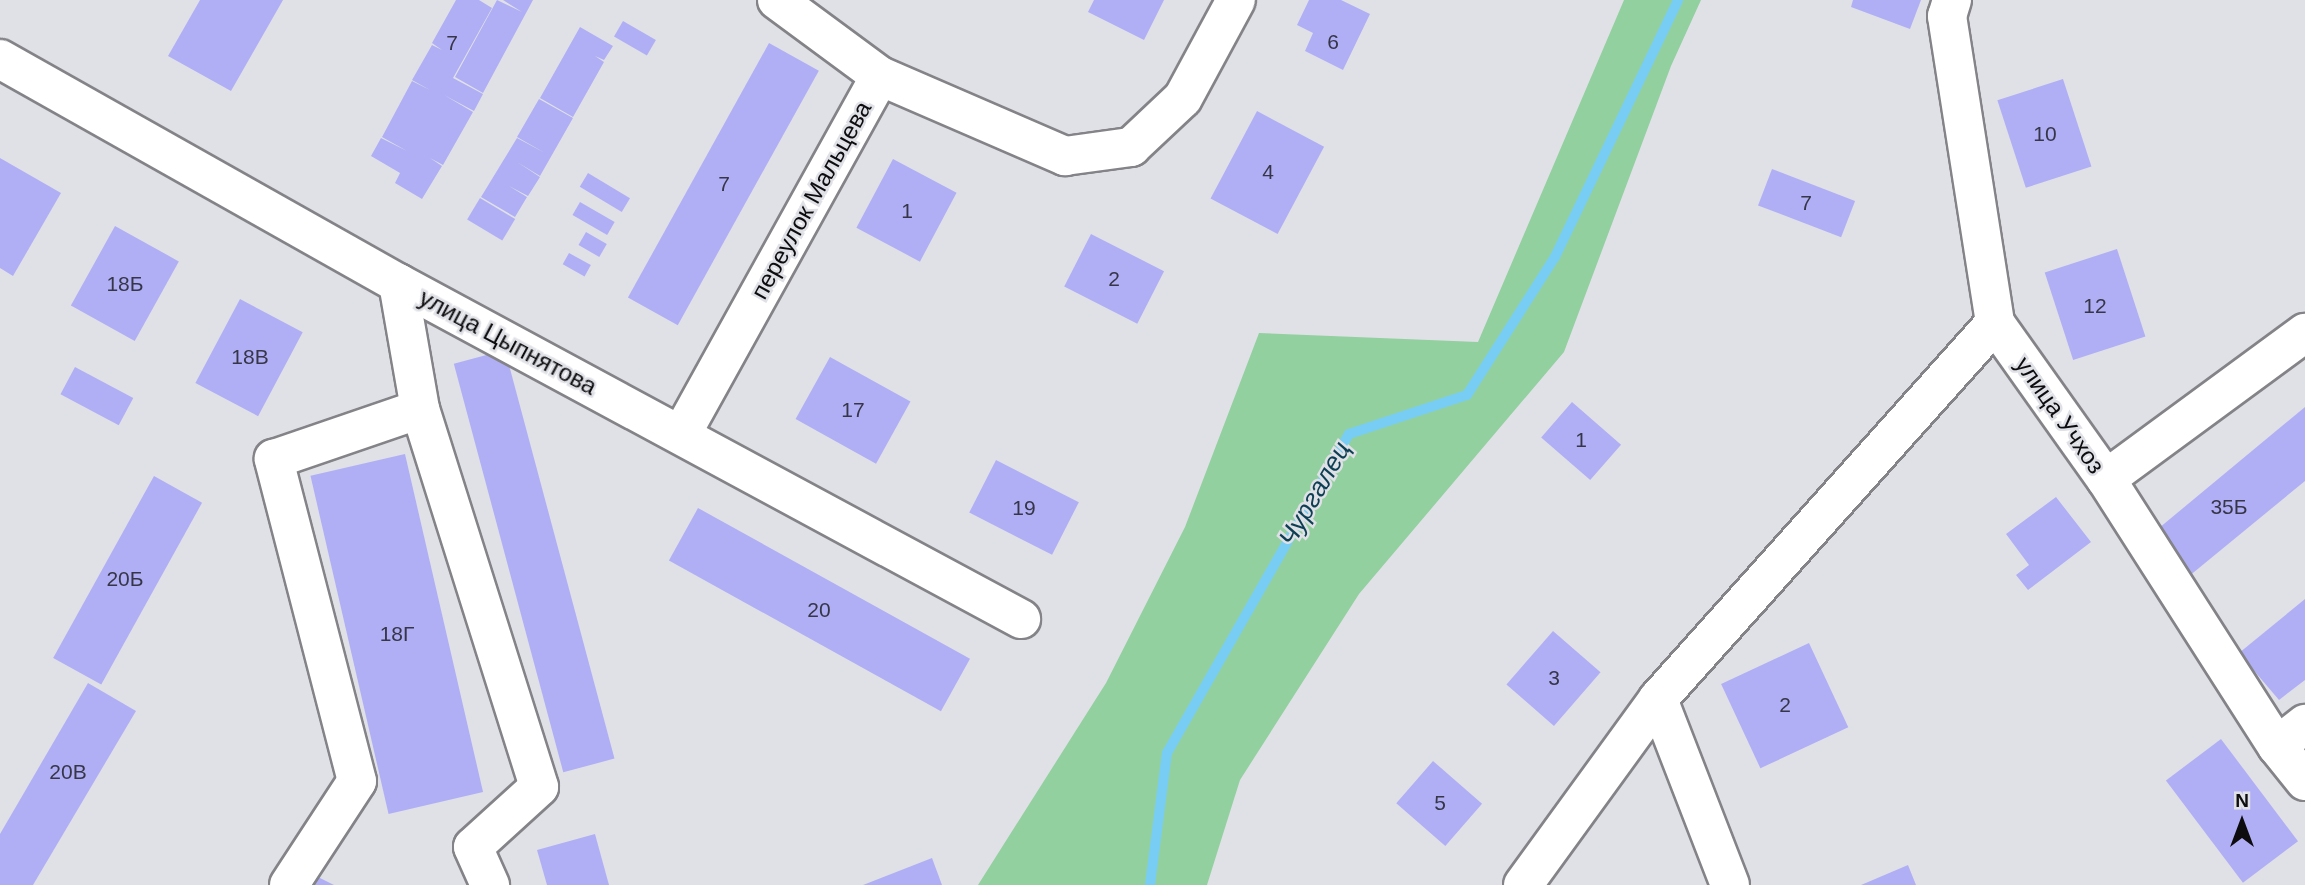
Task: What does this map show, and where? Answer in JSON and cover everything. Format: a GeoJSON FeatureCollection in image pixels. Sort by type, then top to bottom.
{"type":"FeatureCollection","features":[{"type":"Feature","properties":{"kind":"street","name":"переулок Мальцева"},"geometry":{"type":"LineString","coordinates":[[681,436],[880,76],[777,0]]}},
{"type":"Feature","properties":{"kind":"street"},"geometry":{"type":"LineString","coordinates":[[880,76],[1065,156],[1131,147],[1184,98],[1236,0]]}},
{"type":"Feature","properties":{"kind":"street","name":"улица Учхоз"},"geometry":{"type":"LineString","coordinates":[[1952,0],[1947,16],[1995,323],[2291,735],[2305,781]]}},
{"type":"Feature","properties":{"kind":"street","name":"улица Цыпнятова"},"geometry":{"type":"LineString","coordinates":[[0,59],[398,283],[1021,619]]}},
{"type":"Feature","properties":{"kind":"street"},"geometry":{"type":"LineString","coordinates":[[398,283],[420,409],[539,787],[473,847],[490,885]]}},
{"type":"Feature","properties":{"kind":"street"},"geometry":{"type":"LineString","coordinates":[[1522,885],[1658,699],[1995,323]]}},
{"type":"Feature","properties":{"kind":"street"},"geometry":{"type":"LineString","coordinates":[[2106,479],[2305,333]]}},
{"type":"Feature","properties":{"kind":"street"},"geometry":{"type":"LineString","coordinates":[[289,885],[357,781],[274,459],[420,409]]}},
{"type":"Feature","properties":{"kind":"street"},"geometry":{"type":"LineString","coordinates":[[1658,699],[1730,885]]}},
{"type":"Feature","properties":{"kind":"green space"},"geometry":{"type":"Polygon","coordinates":[[[1624,0],[1701,0],[1671,66],[1564,352],[1359,594],[1240,780],[1207,885],[978,885],[1106,683],[1185,527],[1259,333],[1478,342],[1624,0]]]}},
{"type":"Feature","properties":{"kind":"building"},"geometry":{"type":"Polygon","coordinates":[[[200,0],[283,0],[231,91],[168,56],[200,0]]]}},
{"type":"Feature","properties":{"kind":"building"},"geometry":{"type":"Polygon","coordinates":[[[456,0],[479,0],[492,8],[453,78],[483,94],[474,111],[444,95],[473,112],[443,165],[430,158],[442,166],[422,199],[395,183],[400,173],[371,156],[381,138],[407,151],[382,137],[412,81],[430,90],[412,80],[432,45],[442,50],[432,43],[456,0]]]}},
{"type":"Feature","properties":{"kind":"building"},"geometry":{"type":"Polygon","coordinates":[[[497,0],[522,12],[503,0],[533,0],[483,93],[455,77],[497,0]]]}},
{"type":"Feature","properties":{"kind":"building"},"geometry":{"type":"Polygon","coordinates":[[[1094,0],[1164,0],[1144,40],[1088,12],[1094,0]]]}},
{"type":"Feature","properties":{"kind":"building"},"geometry":{"type":"Polygon","coordinates":[[[1309,0],[1341,0],[1370,14],[1343,70],[1305,51],[1313,33],[1297,25],[1309,0]]]}},
{"type":"Feature","properties":{"kind":"building"},"geometry":{"type":"Polygon","coordinates":[[[1853,0],[1921,0],[1910,29],[1851,7],[1853,0]]]}},
{"type":"Feature","properties":{"kind":"building"},"geometry":{"type":"Polygon","coordinates":[[[623,21],[656,40],[647,56],[614,37],[623,21]]]}},
{"type":"Feature","properties":{"kind":"building"},"geometry":{"type":"Polygon","coordinates":[[[580,27],[613,46],[604,60],[595,56],[604,62],[573,117],[540,98],[580,27]]]}},
{"type":"Feature","properties":{"kind":"building"},"geometry":{"type":"Polygon","coordinates":[[[769,43],[819,71],[678,325],[628,298],[769,43]]]}},
{"type":"Feature","properties":{"kind":"building"},"geometry":{"type":"Polygon","coordinates":[[[2063,79],[2091,166],[2026,188],[1997,100],[2063,79]]]}},
{"type":"Feature","properties":{"kind":"building"},"geometry":{"type":"Polygon","coordinates":[[[539,99],[573,118],[540,176],[517,162],[540,177],[528,196],[509,186],[527,197],[515,217],[481,197],[517,138],[545,153],[517,137],[539,99]]]}},
{"type":"Feature","properties":{"kind":"building"},"geometry":{"type":"Polygon","coordinates":[[[1257,111],[1324,147],[1278,234],[1211,198],[1257,111]]]}},
{"type":"Feature","properties":{"kind":"building"},"geometry":{"type":"Polygon","coordinates":[[[0,158],[61,193],[13,276],[0,268],[0,158]]]}},
{"type":"Feature","properties":{"kind":"building"},"geometry":{"type":"Polygon","coordinates":[[[893,159],[957,193],[920,262],[856,228],[893,159]]]}},
{"type":"Feature","properties":{"kind":"building"},"geometry":{"type":"Polygon","coordinates":[[[1772,169],[1855,201],[1841,237],[1758,205],[1772,169]]]}},
{"type":"Feature","properties":{"kind":"building"},"geometry":{"type":"Polygon","coordinates":[[[588,173],[630,198],[622,212],[580,187],[588,173]]]}},
{"type":"Feature","properties":{"kind":"building"},"geometry":{"type":"Polygon","coordinates":[[[480,198],[515,219],[502,241],[467,219],[480,198]]]}},
{"type":"Feature","properties":{"kind":"building"},"geometry":{"type":"Polygon","coordinates":[[[580,202],[615,222],[607,235],[572,215],[580,202]]]}},
{"type":"Feature","properties":{"kind":"building"},"geometry":{"type":"Polygon","coordinates":[[[115,226],[179,261],[135,341],[71,306],[115,226]]]}},
{"type":"Feature","properties":{"kind":"building"},"geometry":{"type":"Polygon","coordinates":[[[586,232],[607,244],[599,257],[578,245],[586,232]]]}},
{"type":"Feature","properties":{"kind":"building"},"geometry":{"type":"Polygon","coordinates":[[[1091,234],[1164,271],[1137,324],[1064,287],[1091,234]]]}},
{"type":"Feature","properties":{"kind":"building"},"geometry":{"type":"Polygon","coordinates":[[[2117,249],[2145,336],[2073,360],[2045,272],[2117,249]]]}},
{"type":"Feature","properties":{"kind":"building"},"geometry":{"type":"Polygon","coordinates":[[[569,253],[591,265],[585,276],[563,264],[569,253]]]}},
{"type":"Feature","properties":{"kind":"building"},"geometry":{"type":"Polygon","coordinates":[[[240,299],[303,332],[258,416],[195,383],[240,299]]]}},
{"type":"Feature","properties":{"kind":"building"},"geometry":{"type":"Polygon","coordinates":[[[505,350],[614,759],[563,772],[454,364],[505,350]]]}},
{"type":"Feature","properties":{"kind":"building"},"geometry":{"type":"Polygon","coordinates":[[[830,357],[910,402],[876,464],[796,419],[830,357]]]}},
{"type":"Feature","properties":{"kind":"building"},"geometry":{"type":"Polygon","coordinates":[[[75,367],[133,398],[119,425],[60,394],[75,367]]]}},
{"type":"Feature","properties":{"kind":"building"},"geometry":{"type":"Polygon","coordinates":[[[1572,402],[1621,445],[1590,480],[1541,437],[1572,402]]]}},
{"type":"Feature","properties":{"kind":"building"},"geometry":{"type":"Polygon","coordinates":[[[2305,407],[2305,481],[2188,577],[2153,533],[2305,407]]]}},
{"type":"Feature","properties":{"kind":"building"},"geometry":{"type":"Polygon","coordinates":[[[405,454],[483,792],[389,814],[310,476],[405,454]]]}},
{"type":"Feature","properties":{"kind":"building"},"geometry":{"type":"Polygon","coordinates":[[[996,460],[1079,502],[1052,555],[969,513],[996,460]]]}},
{"type":"Feature","properties":{"kind":"building"},"geometry":{"type":"Polygon","coordinates":[[[154,476],[202,503],[101,685],[53,658],[154,476]]]}},
{"type":"Feature","properties":{"kind":"building"},"geometry":{"type":"Polygon","coordinates":[[[2056,497],[2091,542],[2028,590],[2016,575],[2029,565],[2006,534],[2056,497]]]}},
{"type":"Feature","properties":{"kind":"building"},"geometry":{"type":"Polygon","coordinates":[[[698,508],[970,659],[941,711],[669,560],[698,508]]]}},
{"type":"Feature","properties":{"kind":"building"},"geometry":{"type":"Polygon","coordinates":[[[2305,599],[2305,680],[2279,700],[2239,653],[2305,599]]]}},
{"type":"Feature","properties":{"kind":"building"},"geometry":{"type":"Polygon","coordinates":[[[1553,631],[1601,672],[1554,726],[1506,685],[1553,631]]]}},
{"type":"Feature","properties":{"kind":"building"},"geometry":{"type":"Polygon","coordinates":[[[1809,643],[1848,727],[1760,768],[1721,684],[1809,643]]]}},
{"type":"Feature","properties":{"kind":"building"},"geometry":{"type":"Polygon","coordinates":[[[88,683],[136,711],[33,885],[0,885],[0,834],[88,683]]]}},
{"type":"Feature","properties":{"kind":"building"},"geometry":{"type":"Polygon","coordinates":[[[2221,739],[2298,841],[2243,883],[2166,781],[2221,739]]]}},
{"type":"Feature","properties":{"kind":"building"},"geometry":{"type":"Polygon","coordinates":[[[1433,761],[1482,804],[1445,846],[1396,803],[1433,761]]]}},
{"type":"Feature","properties":{"kind":"building"},"geometry":{"type":"Polygon","coordinates":[[[595,834],[609,885],[547,885],[537,850],[595,834]]]}},
{"type":"Feature","properties":{"kind":"building"},"geometry":{"type":"Polygon","coordinates":[[[932,858],[942,885],[863,885],[932,858]]]}},
{"type":"Feature","properties":{"kind":"building"},"geometry":{"type":"Polygon","coordinates":[[[1908,865],[1916,885],[1861,885],[1908,865]]]}},
{"type":"Feature","properties":{"kind":"building"},"geometry":{"type":"Polygon","coordinates":[[[318,877],[334,885],[313,885],[318,877]]]}},
{"type":"Feature","properties":{"kind":"waterway","name":"Чургалец"},"geometry":{"type":"LineString","coordinates":[[1150,885],[1167,753],[1349,434],[1467,395],[1555,257],[1678,0]]}}]}
